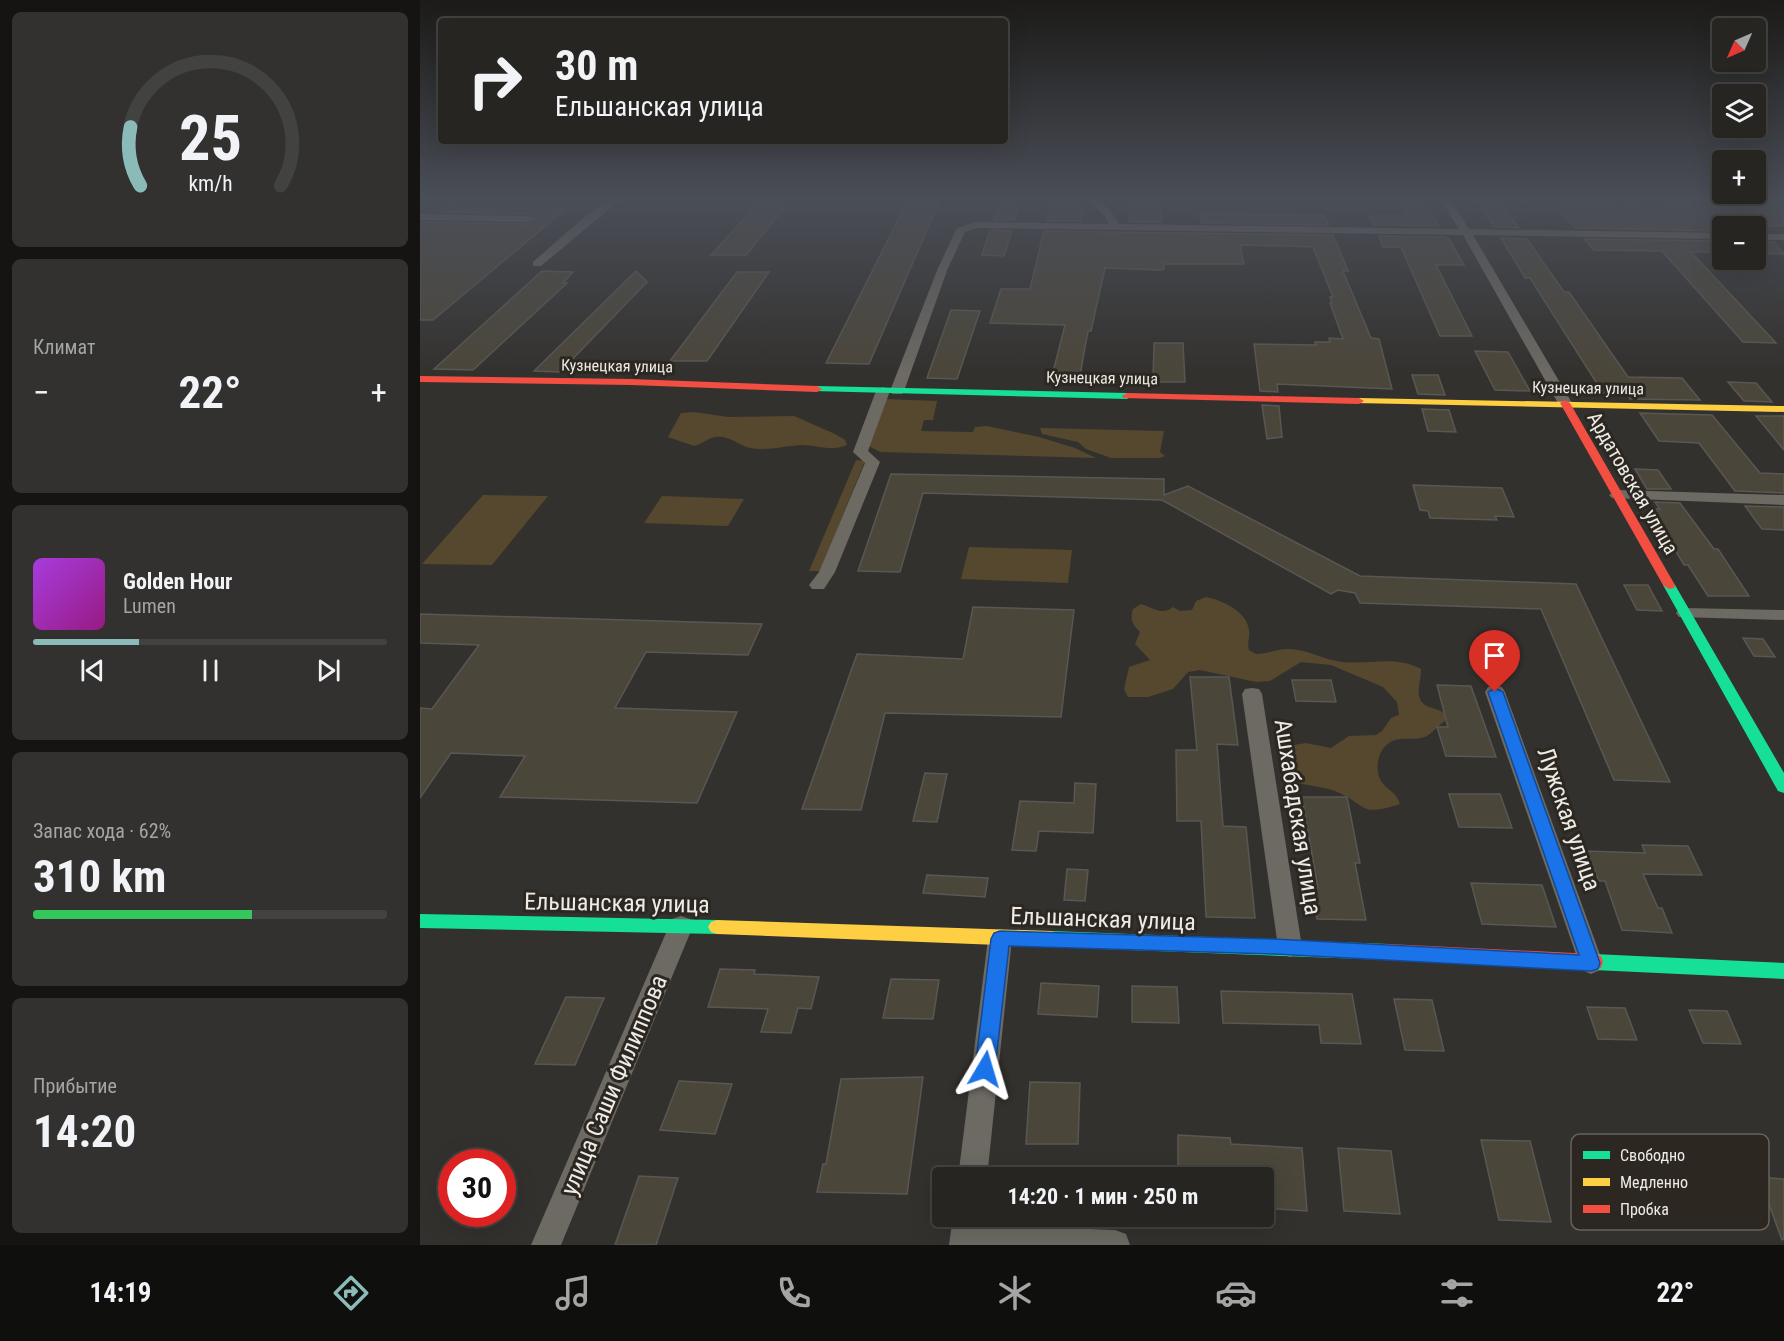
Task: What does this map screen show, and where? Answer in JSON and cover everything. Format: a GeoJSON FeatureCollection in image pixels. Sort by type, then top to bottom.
{"type":"FeatureCollection","features":[{"type":"Feature","properties":{"kind":"street"},"geometry":{"type":"LineString","coordinates":[[537,264],[545,257]]}},
{"type":"Feature","properties":{"kind":"street"},"geometry":{"type":"LineString","coordinates":[[818,585],[827,572],[873,462],[860,452],[890,391],[949,257]]}},
{"type":"Feature","properties":{"kind":"street","name":"Ардатовская улица"},"geometry":{"type":"LineString","coordinates":[[1480,257],[1685,613],[1777,763],[1784,787]]}},
{"type":"Feature","properties":{"kind":"street","name":"Кузнецкая улица"},"geometry":{"type":"LineString","coordinates":[[420,379],[1784,409]]}},
{"type":"Feature","properties":{"kind":"street"},"geometry":{"type":"LineString","coordinates":[[1617,495],[1784,500]]}},
{"type":"Feature","properties":{"kind":"street"},"geometry":{"type":"LineString","coordinates":[[1685,613],[1784,615]]}},
{"type":"Feature","properties":{"kind":"street","name":"Лужская улица"},"geometry":{"type":"LineString","coordinates":[[1495,692],[1591,963]]}},
{"type":"Feature","properties":{"kind":"street","name":"Ашхабадская улица"},"geometry":{"type":"LineString","coordinates":[[1252,694],[1290,947]]}},
{"type":"Feature","properties":{"kind":"street","name":"Ельшанская улица"},"geometry":{"type":"LineString","coordinates":[[420,921],[681,926],[1000,939],[1290,947],[1784,971]]}},
{"type":"Feature","properties":{"kind":"street","name":"улица Саши Филиппова"},"geometry":{"type":"LineString","coordinates":[[546,1245],[681,926]]}},
{"type":"Feature","properties":{"kind":"street"},"geometry":{"type":"LineString","coordinates":[[973,1167],[1000,939]]}},
{"type":"Feature","properties":{"kind":"street"},"geometry":{"type":"LineString","coordinates":[[966,1234],[1115,1245]]}},
{"type":"Feature","properties":{"kind":"shaded area"},"geometry":{"type":"Polygon","coordinates":[[[884,399],[937,401],[933,420],[924,420],[921,431],[973,432],[975,427],[987,426],[1039,437],[1075,448],[1096,458],[880,452],[869,446],[884,399]]]}},
{"type":"Feature","properties":{"kind":"shaded area"},"geometry":{"type":"Polygon","coordinates":[[[694,412],[728,417],[794,416],[835,434],[845,440],[847,445],[835,448],[801,445],[757,449],[720,437],[694,446],[668,437],[681,413],[694,412]]]}},
{"type":"Feature","properties":{"kind":"shaded area"},"geometry":{"type":"Polygon","coordinates":[[[1040,428],[1164,431],[1160,452],[1165,456],[1160,458],[1111,458],[1086,449],[1078,442],[1042,434],[1040,428]]]}},
{"type":"Feature","properties":{"kind":"shaded area"},"geometry":{"type":"Polygon","coordinates":[[[856,460],[865,461],[820,571],[809,571],[856,460]]]}},
{"type":"Feature","properties":{"kind":"shaded area"},"geometry":{"type":"Polygon","coordinates":[[[483,495],[548,496],[492,565],[422,564],[483,495]]]}},
{"type":"Feature","properties":{"kind":"shaded area"},"geometry":{"type":"Polygon","coordinates":[[[662,496],[744,499],[728,526],[644,523],[662,496]]]}},
{"type":"Feature","properties":{"kind":"shaded area"},"geometry":{"type":"Polygon","coordinates":[[[969,547],[1072,550],[1068,583],[961,579],[969,547]]]}},
{"type":"Feature","properties":{"kind":"shaded area"},"geometry":{"type":"Polygon","coordinates":[[[1206,597],[1226,604],[1244,618],[1248,624],[1249,650],[1256,654],[1295,649],[1342,662],[1392,661],[1421,669],[1420,699],[1427,706],[1445,714],[1445,721],[1427,736],[1395,740],[1385,746],[1379,756],[1380,779],[1400,804],[1376,810],[1364,808],[1335,791],[1297,782],[1290,778],[1286,771],[1288,746],[1306,743],[1331,748],[1349,736],[1376,735],[1382,731],[1391,718],[1399,715],[1397,702],[1383,687],[1331,665],[1301,662],[1270,681],[1256,682],[1200,670],[1188,672],[1173,689],[1148,697],[1128,697],[1124,689],[1129,667],[1150,660],[1135,644],[1140,632],[1132,622],[1133,609],[1141,604],[1161,611],[1173,607],[1180,611],[1192,610],[1196,601],[1206,597]]]}},
{"type":"Feature","properties":{"kind":"building"},"geometry":{"type":"Polygon","coordinates":[[[420,257],[508,257],[433,320],[420,320],[420,257]]]}},
{"type":"Feature","properties":{"kind":"building"},"geometry":{"type":"Polygon","coordinates":[[[879,257],[915,257],[869,364],[826,363],[879,257]]]}},
{"type":"Feature","properties":{"kind":"building"},"geometry":{"type":"Polygon","coordinates":[[[1038,257],[1243,257],[1244,264],[1164,264],[1164,269],[1160,270],[1105,268],[1091,331],[1088,331],[1079,381],[1051,380],[1065,325],[990,323],[1001,289],[1030,289],[1038,257]]]}},
{"type":"Feature","properties":{"kind":"building"},"geometry":{"type":"Polygon","coordinates":[[[1317,257],[1342,257],[1348,271],[1343,271],[1371,338],[1379,339],[1392,389],[1277,384],[1278,392],[1260,391],[1254,344],[1316,345],[1315,342],[1330,342],[1329,338],[1343,339],[1330,303],[1332,303],[1330,297],[1333,297],[1317,257]]]}},
{"type":"Feature","properties":{"kind":"building"},"geometry":{"type":"Polygon","coordinates":[[[1405,257],[1459,257],[1464,265],[1436,265],[1472,336],[1440,336],[1405,257]]]}},
{"type":"Feature","properties":{"kind":"building"},"geometry":{"type":"Polygon","coordinates":[[[1512,257],[1540,257],[1564,292],[1569,292],[1628,377],[1682,378],[1700,400],[1630,399],[1627,393],[1603,393],[1530,278],[1525,278],[1512,257]]]}},
{"type":"Feature","properties":{"kind":"building"},"geometry":{"type":"Polygon","coordinates":[[[1667,257],[1696,257],[1776,343],[1743,342],[1667,257]]]}},
{"type":"Feature","properties":{"kind":"building"},"geometry":{"type":"Polygon","coordinates":[[[542,271],[573,272],[563,283],[567,283],[473,370],[434,369],[542,271]]]}},
{"type":"Feature","properties":{"kind":"building"},"geometry":{"type":"Polygon","coordinates":[[[636,271],[647,282],[560,372],[534,371],[636,271]]]}},
{"type":"Feature","properties":{"kind":"building"},"geometry":{"type":"Polygon","coordinates":[[[737,272],[769,272],[707,361],[670,361],[737,272]]]}},
{"type":"Feature","properties":{"kind":"building"},"geometry":{"type":"Polygon","coordinates":[[[951,310],[980,311],[957,379],[927,378],[951,310]]]}},
{"type":"Feature","properties":{"kind":"building"},"geometry":{"type":"Polygon","coordinates":[[[1154,343],[1183,343],[1185,382],[1153,382],[1154,343]]]}},
{"type":"Feature","properties":{"kind":"building"},"geometry":{"type":"Polygon","coordinates":[[[1475,351],[1508,352],[1530,391],[1495,390],[1475,351]]]}},
{"type":"Feature","properties":{"kind":"building"},"geometry":{"type":"Polygon","coordinates":[[[1412,375],[1438,375],[1445,395],[1418,394],[1412,375]]]}},
{"type":"Feature","properties":{"kind":"building"},"geometry":{"type":"Polygon","coordinates":[[[1728,382],[1756,383],[1772,402],[1744,401],[1728,382]]]}},
{"type":"Feature","properties":{"kind":"building"},"geometry":{"type":"Polygon","coordinates":[[[1262,405],[1279,406],[1282,437],[1267,439],[1262,405]]]}},
{"type":"Feature","properties":{"kind":"building"},"geometry":{"type":"Polygon","coordinates":[[[1422,409],[1449,410],[1456,432],[1428,431],[1422,409]]]}},
{"type":"Feature","properties":{"kind":"building"},"geometry":{"type":"Polygon","coordinates":[[[1640,413],[1712,415],[1760,473],[1784,474],[1784,493],[1735,491],[1699,443],[1659,441],[1640,413]]]}},
{"type":"Feature","properties":{"kind":"building"},"geometry":{"type":"Polygon","coordinates":[[[1756,416],[1784,416],[1784,450],[1756,416]]]}},
{"type":"Feature","properties":{"kind":"building"},"geometry":{"type":"Polygon","coordinates":[[[1635,469],[1658,470],[1671,489],[1647,489],[1635,469]]]}},
{"type":"Feature","properties":{"kind":"building"},"geometry":{"type":"Polygon","coordinates":[[[891,474],[1164,479],[1164,495],[1188,486],[1360,576],[1576,584],[1670,782],[1614,780],[1541,609],[1360,603],[1355,593],[1338,590],[1331,594],[1162,500],[923,493],[900,572],[858,571],[891,474]]]}},
{"type":"Feature","properties":{"kind":"building"},"geometry":{"type":"Polygon","coordinates":[[[1413,485],[1502,488],[1514,517],[1495,516],[1497,520],[1430,518],[1428,511],[1420,510],[1413,485]]]}},
{"type":"Feature","properties":{"kind":"building"},"geometry":{"type":"Polygon","coordinates":[[[1655,502],[1680,503],[1714,549],[1718,549],[1749,596],[1708,596],[1688,565],[1684,565],[1651,509],[1660,509],[1655,502]]]}},
{"type":"Feature","properties":{"kind":"building"},"geometry":{"type":"Polygon","coordinates":[[[1745,506],[1784,507],[1784,530],[1762,529],[1745,506]]]}},
{"type":"Feature","properties":{"kind":"building"},"geometry":{"type":"Polygon","coordinates":[[[1624,585],[1648,585],[1662,611],[1637,610],[1624,585]]]}},
{"type":"Feature","properties":{"kind":"building"},"geometry":{"type":"Polygon","coordinates":[[[973,607],[1074,610],[1061,717],[885,713],[861,810],[802,809],[857,654],[963,659],[973,607]]]}},
{"type":"Feature","properties":{"kind":"building"},"geometry":{"type":"Polygon","coordinates":[[[420,614],[762,624],[748,655],[646,652],[615,708],[737,712],[697,803],[500,797],[525,756],[451,753],[420,798],[420,708],[432,709],[479,645],[420,643],[420,614]]]}},
{"type":"Feature","properties":{"kind":"building"},"geometry":{"type":"Polygon","coordinates":[[[1743,638],[1763,639],[1775,657],[1754,656],[1743,638]]]}},
{"type":"Feature","properties":{"kind":"building"},"geometry":{"type":"Polygon","coordinates":[[[1190,677],[1229,677],[1238,745],[1217,744],[1223,826],[1246,827],[1255,918],[1206,917],[1201,821],[1177,821],[1176,750],[1197,750],[1190,677]]]}},
{"type":"Feature","properties":{"kind":"building"},"geometry":{"type":"Polygon","coordinates":[[[1292,680],[1331,680],[1336,702],[1296,701],[1292,680]]]}},
{"type":"Feature","properties":{"kind":"building"},"geometry":{"type":"Polygon","coordinates":[[[1437,685],[1471,686],[1496,757],[1446,756],[1437,727],[1448,727],[1437,685]]]}},
{"type":"Feature","properties":{"kind":"building"},"geometry":{"type":"Polygon","coordinates":[[[925,773],[947,774],[937,822],[913,821],[925,773]]]}},
{"type":"Feature","properties":{"kind":"building"},"geometry":{"type":"Polygon","coordinates":[[[1075,783],[1096,784],[1093,833],[1039,831],[1036,851],[1012,850],[1020,801],[1074,803],[1075,783]]]}},
{"type":"Feature","properties":{"kind":"building"},"geometry":{"type":"Polygon","coordinates":[[[1449,794],[1500,794],[1512,828],[1459,827],[1449,794]]]}},
{"type":"Feature","properties":{"kind":"building"},"geometry":{"type":"Polygon","coordinates":[[[1302,797],[1347,797],[1360,863],[1355,863],[1366,920],[1317,919],[1312,887],[1318,888],[1302,797]]]}},
{"type":"Feature","properties":{"kind":"building"},"geometry":{"type":"Polygon","coordinates":[[[1642,845],[1688,846],[1702,875],[1643,874],[1658,908],[1662,908],[1672,933],[1622,930],[1605,881],[1599,881],[1587,851],[1645,853],[1642,845]]]}},
{"type":"Feature","properties":{"kind":"building"},"geometry":{"type":"Polygon","coordinates":[[[1067,869],[1088,870],[1085,901],[1064,900],[1067,869]]]}},
{"type":"Feature","properties":{"kind":"building"},"geometry":{"type":"Polygon","coordinates":[[[927,875],[988,878],[985,897],[923,893],[927,875]]]}},
{"type":"Feature","properties":{"kind":"building"},"geometry":{"type":"Polygon","coordinates":[[[1471,883],[1542,885],[1556,927],[1482,924],[1471,883]]]}},
{"type":"Feature","properties":{"kind":"building"},"geometry":{"type":"Polygon","coordinates":[[[720,969],[755,970],[754,974],[819,977],[811,1009],[798,1008],[791,1033],[761,1032],[768,1009],[708,1007],[720,969]]]}},
{"type":"Feature","properties":{"kind":"building"},"geometry":{"type":"Polygon","coordinates":[[[891,979],[939,980],[933,1019],[883,1018],[891,979]]]}},
{"type":"Feature","properties":{"kind":"building"},"geometry":{"type":"Polygon","coordinates":[[[1041,983],[1099,986],[1097,1017],[1038,1014],[1041,983]]]}},
{"type":"Feature","properties":{"kind":"building"},"geometry":{"type":"Polygon","coordinates":[[[1132,986],[1177,987],[1179,1023],[1132,1022],[1132,986]]]}},
{"type":"Feature","properties":{"kind":"building"},"geometry":{"type":"Polygon","coordinates":[[[1221,991],[1352,994],[1361,1044],[1321,1043],[1319,1025],[1223,1023],[1221,991]]]}},
{"type":"Feature","properties":{"kind":"building"},"geometry":{"type":"Polygon","coordinates":[[[566,997],[604,998],[575,1065],[535,1064],[566,997]]]}},
{"type":"Feature","properties":{"kind":"building"},"geometry":{"type":"Polygon","coordinates":[[[1394,999],[1432,1000],[1444,1051],[1405,1050],[1394,999]]]}},
{"type":"Feature","properties":{"kind":"building"},"geometry":{"type":"Polygon","coordinates":[[[1587,1007],[1625,1008],[1637,1040],[1598,1039],[1587,1007]]]}},
{"type":"Feature","properties":{"kind":"building"},"geometry":{"type":"Polygon","coordinates":[[[1689,1010],[1727,1011],[1741,1044],[1703,1043],[1689,1010]]]}},
{"type":"Feature","properties":{"kind":"building"},"geometry":{"type":"Polygon","coordinates":[[[923,1077],[907,1194],[817,1192],[823,1164],[826,1164],[841,1079],[923,1077]]]}},
{"type":"Feature","properties":{"kind":"building"},"geometry":{"type":"Polygon","coordinates":[[[679,1081],[732,1084],[715,1134],[660,1130],[679,1081]]]}},
{"type":"Feature","properties":{"kind":"building"},"geometry":{"type":"Polygon","coordinates":[[[1030,1082],[1080,1083],[1078,1144],[1026,1144],[1030,1082]]]}},
{"type":"Feature","properties":{"kind":"building"},"geometry":{"type":"Polygon","coordinates":[[[1178,1135],[1230,1138],[1231,1144],[1302,1148],[1307,1211],[1274,1209],[1274,1167],[1178,1167],[1178,1135]]]}},
{"type":"Feature","properties":{"kind":"building"},"geometry":{"type":"Polygon","coordinates":[[[1481,1140],[1530,1141],[1551,1222],[1499,1220],[1481,1140]]]}},
{"type":"Feature","properties":{"kind":"building"},"geometry":{"type":"Polygon","coordinates":[[[1338,1148],[1391,1151],[1400,1214],[1344,1211],[1338,1148]]]}},
{"type":"Feature","properties":{"kind":"building"},"geometry":{"type":"Polygon","coordinates":[[[639,1176],[678,1178],[656,1245],[615,1245],[639,1176]]]}},
{"type":"Feature","properties":{"kind":"building"},"geometry":{"type":"Polygon","coordinates":[[[1769,1178],[1784,1179],[1784,1239],[1782,1240],[1769,1204],[1769,1178]]]}},
{"type":"Feature","properties":{"kind":"traffic: fast"},"geometry":{"type":"LineString","coordinates":[[817,389],[1127,396]]}},
{"type":"Feature","properties":{"kind":"traffic: fast"},"geometry":{"type":"LineString","coordinates":[[1669,585],[1784,787]]}},
{"type":"Feature","properties":{"kind":"traffic: fast"},"geometry":{"type":"LineString","coordinates":[[420,921],[717,927]]}},
{"type":"Feature","properties":{"kind":"traffic: fast"},"geometry":{"type":"LineString","coordinates":[[1052,939],[1389,952]]}},
{"type":"Feature","properties":{"kind":"traffic: fast"},"geometry":{"type":"LineString","coordinates":[[1594,962],[1784,971]]}},
{"type":"Feature","properties":{"kind":"traffic: slow"},"geometry":{"type":"LineString","coordinates":[[1359,401],[1784,409]]}},
{"type":"Feature","properties":{"kind":"traffic: slow"},"geometry":{"type":"LineString","coordinates":[[717,927],[1052,939]]}},
{"type":"Feature","properties":{"kind":"traffic: jam"},"geometry":{"type":"LineString","coordinates":[[420,379],[631,382],[817,389]]}},
{"type":"Feature","properties":{"kind":"traffic: jam"},"geometry":{"type":"LineString","coordinates":[[1127,396],[1359,401]]}},
{"type":"Feature","properties":{"kind":"traffic: jam"},"geometry":{"type":"LineString","coordinates":[[1565,403],[1669,585]]}},
{"type":"Feature","properties":{"kind":"traffic: jam"},"geometry":{"type":"LineString","coordinates":[[1389,952],[1594,962]]}},
{"type":"Feature","properties":{"kind":"route"},"geometry":{"type":"LineString","coordinates":[[985,1069],[1000,939],[1274,947],[1591,963],[1495,692]]}}]}
